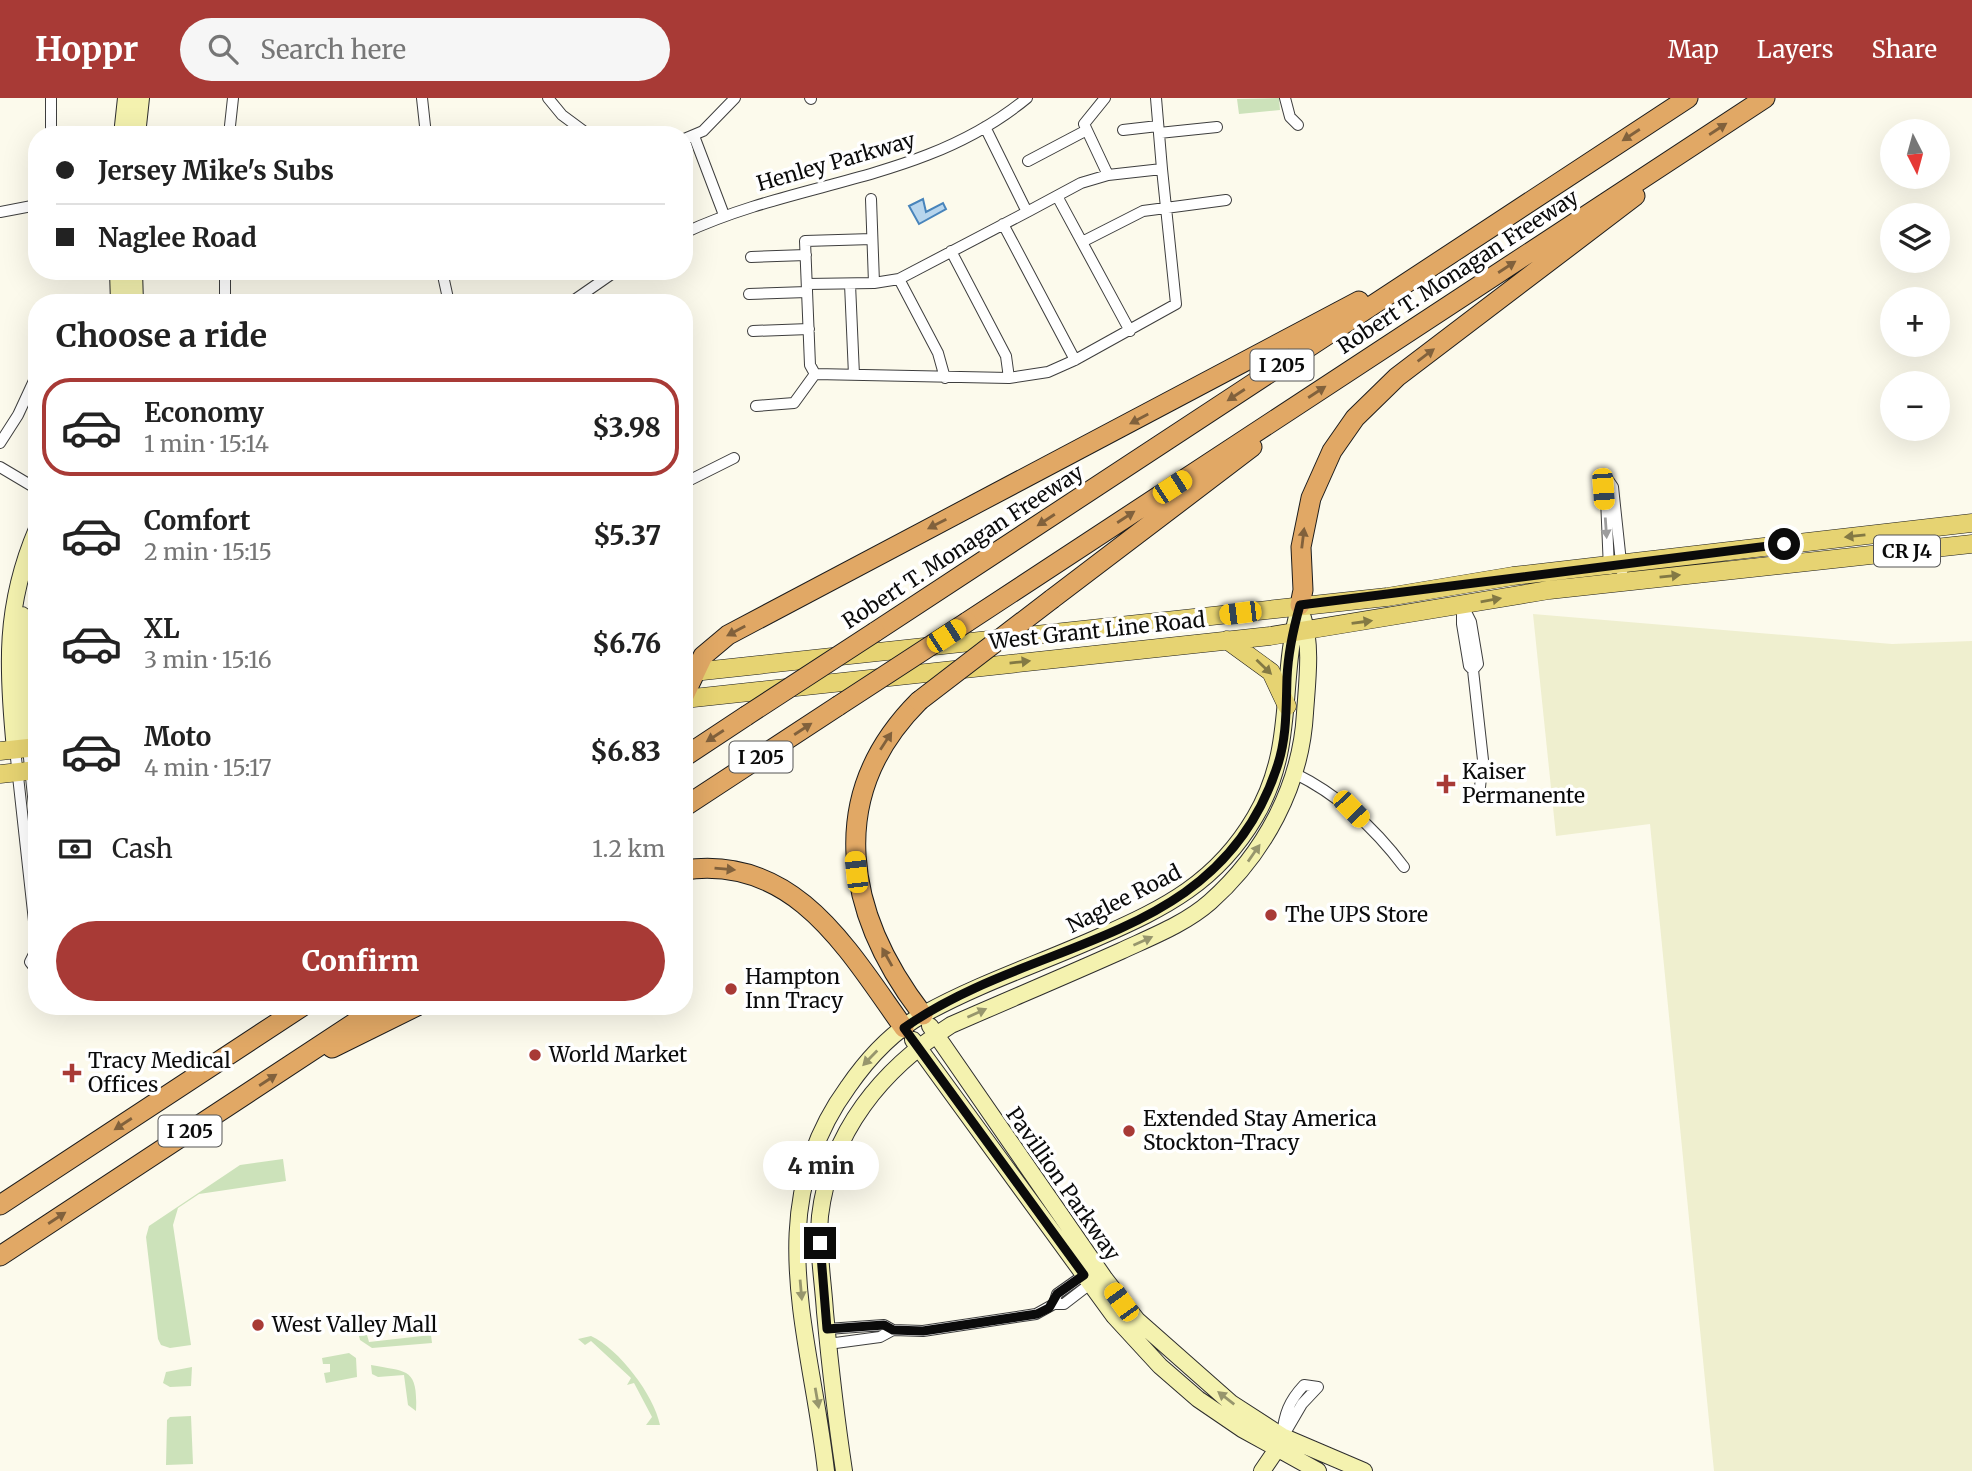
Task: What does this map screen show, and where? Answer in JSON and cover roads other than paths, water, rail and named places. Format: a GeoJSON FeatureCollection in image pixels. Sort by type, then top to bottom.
{"type":"FeatureCollection","features":[{"type":"Feature","properties":{"kind":"highway","name":"Robert T. Monagan Freeway"},"geometry":{"type":"LineString","coordinates":[[693,751],[1688,98]]}},
{"type":"Feature","properties":{"kind":"highway","name":"Robert T. Monagan Freeway"},"geometry":{"type":"LineString","coordinates":[[693,801],[1765,98]]}},
{"type":"Feature","properties":{"kind":"highway"},"geometry":{"type":"LineString","coordinates":[[1300,605],[1303,590],[1301,547],[1309,506],[1324,467],[1354,418],[1397,377],[1628,203],[1672,159]]}},
{"type":"Feature","properties":{"kind":"highway"},"geometry":{"type":"LineString","coordinates":[[693,668],[711,647],[728,635],[1362,299],[1418,276]]}},
{"type":"Feature","properties":{"kind":"highway"},"geometry":{"type":"LineString","coordinates":[[923,1015],[872,928],[859,887],[855,858],[856,822],[871,769],[889,736],[919,701],[1243,456],[1286,412]]}},
{"type":"Feature","properties":{"kind":"highway"},"geometry":{"type":"LineString","coordinates":[[693,870],[727,869],[749,873],[785,889],[803,902],[839,938],[904,1028]]}},
{"type":"Feature","properties":{"kind":"highway","name":"I 205"},"geometry":{"type":"LineString","coordinates":[[0,1205],[285,1015]]}},
{"type":"Feature","properties":{"kind":"highway","name":"I 205"},"geometry":{"type":"LineString","coordinates":[[0,1256],[366,1015]]}},
{"type":"Feature","properties":{"kind":"highway"},"geometry":{"type":"LineString","coordinates":[[301,1058],[339,1046],[399,1015]]}},
{"type":"Feature","properties":{"kind":"main road"},"geometry":{"type":"LineString","coordinates":[[123,126],[126,98]]}},
{"type":"Feature","properties":{"kind":"main road"},"geometry":{"type":"LineString","coordinates":[[138,126],[141,98]]}},
{"type":"Feature","properties":{"kind":"main road","name":"West Grant Line Road"},"geometry":{"type":"LineString","coordinates":[[693,697],[1299,631],[1462,604],[1616,572],[1972,523]]}},
{"type":"Feature","properties":{"kind":"main road","name":"West Grant Line Road"},"geometry":{"type":"LineString","coordinates":[[693,672],[1387,597],[1459,583],[1972,544]]}},
{"type":"Feature","properties":{"kind":"main road"},"geometry":{"type":"LineString","coordinates":[[20,749],[8,682],[9,638],[17,589],[28,556]]}},
{"type":"Feature","properties":{"kind":"main road"},"geometry":{"type":"LineString","coordinates":[[20,749],[20,632],[28,586]]}},
{"type":"Feature","properties":{"kind":"main road","name":"Naglee Road"},"geometry":{"type":"LineString","coordinates":[[844,1471],[828,1337],[820,1217],[835,1157],[878,1083],[918,1047],[951,1025],[1168,929],[1208,904],[1246,864],[1269,831],[1294,774],[1304,733],[1300,605]]}},
{"type":"Feature","properties":{"kind":"main road","name":"Naglee Road"},"geometry":{"type":"LineString","coordinates":[[826,1471],[821,1419],[804,1331],[796,1228],[798,1200],[812,1155],[839,1098],[866,1062],[923,1015],[1143,918],[1196,886],[1227,857],[1256,816],[1278,767],[1299,631]]}},
{"type":"Feature","properties":{"kind":"main road"},"geometry":{"type":"LineString","coordinates":[[1227,640],[1270,672],[1287,706]]}},
{"type":"Feature","properties":{"kind":"main road","name":"Pavillion Parkway"},"geometry":{"type":"LineString","coordinates":[[923,1015],[1105,1279],[1137,1320],[1231,1403],[1318,1471]]}},
{"type":"Feature","properties":{"kind":"main road","name":"Pavillion Parkway"},"geometry":{"type":"LineString","coordinates":[[904,1028],[1114,1316],[1160,1366],[1198,1399],[1280,1442],[1364,1471]]}},
{"type":"Feature","properties":{"kind":"main road"},"geometry":{"type":"LineString","coordinates":[[1262,1471],[1280,1442]]}},
{"type":"Feature","properties":{"kind":"street"},"geometry":{"type":"LineString","coordinates":[[51,98],[51,126]]}},
{"type":"Feature","properties":{"kind":"street"},"geometry":{"type":"LineString","coordinates":[[230,126],[233,98]]}},
{"type":"Feature","properties":{"kind":"street"},"geometry":{"type":"LineString","coordinates":[[422,98],[425,126]]}},
{"type":"Feature","properties":{"kind":"street"},"geometry":{"type":"LineString","coordinates":[[548,98],[574,126]]}},
{"type":"Feature","properties":{"kind":"street"},"geometry":{"type":"LineString","coordinates":[[693,135],[703,131],[735,98]]}},
{"type":"Feature","properties":{"kind":"street","name":"Henley Parkway"},"geometry":{"type":"LineString","coordinates":[[693,229],[724,215],[799,191],[896,169],[951,147],[1027,98]]}},
{"type":"Feature","properties":{"kind":"street"},"geometry":{"type":"LineString","coordinates":[[1105,98],[1084,124],[1108,175]]}},
{"type":"Feature","properties":{"kind":"street"},"geometry":{"type":"LineString","coordinates":[[814,374],[1009,378],[1048,372],[1130,331],[1176,304],[1156,98]]}},
{"type":"Feature","properties":{"kind":"street"},"geometry":{"type":"LineString","coordinates":[[1285,98],[1290,117],[1298,125]]}},
{"type":"Feature","properties":{"kind":"street"},"geometry":{"type":"LineString","coordinates":[[985,127],[1027,212]]}},
{"type":"Feature","properties":{"kind":"street"},"geometry":{"type":"LineString","coordinates":[[1124,130],[1217,127]]}},
{"type":"Feature","properties":{"kind":"street"},"geometry":{"type":"LineString","coordinates":[[1028,161],[1085,131]]}},
{"type":"Feature","properties":{"kind":"street"},"geometry":{"type":"LineString","coordinates":[[693,146],[724,215]]}},
{"type":"Feature","properties":{"kind":"street"},"geometry":{"type":"LineString","coordinates":[[748,293],[899,279],[1081,183],[1108,175],[1162,169]]}},
{"type":"Feature","properties":{"kind":"street"},"geometry":{"type":"LineString","coordinates":[[1057,196],[1130,331]]}},
{"type":"Feature","properties":{"kind":"street"},"geometry":{"type":"LineString","coordinates":[[871,199],[874,283]]}},
{"type":"Feature","properties":{"kind":"street"},"geometry":{"type":"LineString","coordinates":[[1082,242],[1143,211],[1226,200]]}},
{"type":"Feature","properties":{"kind":"street"},"geometry":{"type":"LineString","coordinates":[[0,212],[28,207]]}},
{"type":"Feature","properties":{"kind":"street"},"geometry":{"type":"LineString","coordinates":[[1003,224],[1075,360]]}},
{"type":"Feature","properties":{"kind":"street"},"geometry":{"type":"LineString","coordinates":[[814,374],[810,365],[805,240],[872,239]]}},
{"type":"Feature","properties":{"kind":"street"},"geometry":{"type":"LineString","coordinates":[[951,251],[1006,356],[1009,378]]}},
{"type":"Feature","properties":{"kind":"street"},"geometry":{"type":"LineString","coordinates":[[751,257],[806,255]]}},
{"type":"Feature","properties":{"kind":"street"},"geometry":{"type":"LineString","coordinates":[[899,279],[938,353],[945,377]]}},
{"type":"Feature","properties":{"kind":"street"},"geometry":{"type":"LineString","coordinates":[[583,294],[603,280]]}},
{"type":"Feature","properties":{"kind":"street"},"geometry":{"type":"LineString","coordinates":[[850,284],[854,375]]}},
{"type":"Feature","properties":{"kind":"street"},"geometry":{"type":"LineString","coordinates":[[753,331],[809,329]]}},
{"type":"Feature","properties":{"kind":"street"},"geometry":{"type":"LineString","coordinates":[[756,406],[794,402],[814,374]]}},
{"type":"Feature","properties":{"kind":"street"},"geometry":{"type":"LineString","coordinates":[[0,443],[28,393]]}},
{"type":"Feature","properties":{"kind":"street"},"geometry":{"type":"LineString","coordinates":[[693,478],[734,458]]}},
{"type":"Feature","properties":{"kind":"street"},"geometry":{"type":"LineString","coordinates":[[0,467],[28,484]]}},
{"type":"Feature","properties":{"kind":"street"},"geometry":{"type":"LineString","coordinates":[[1605,475],[1613,487],[1616,572],[1605,475]]}},
{"type":"Feature","properties":{"kind":"street"},"geometry":{"type":"LineString","coordinates":[[1462,604],[1471,622],[1478,664],[1474,670],[1483,761],[1480,787]]}},
{"type":"Feature","properties":{"kind":"street"},"geometry":{"type":"LineString","coordinates":[[20,749],[28,833]]}},
{"type":"Feature","properties":{"kind":"street"},"geometry":{"type":"LineString","coordinates":[[21,771],[28,799]]}},
{"type":"Feature","properties":{"kind":"street"},"geometry":{"type":"LineString","coordinates":[[1294,774],[1320,785],[1351,809],[1404,867]]}},
{"type":"Feature","properties":{"kind":"street"},"geometry":{"type":"LineString","coordinates":[[828,1337],[880,1338],[893,1330],[923,1331],[1037,1314],[1054,1304],[1057,1294],[1087,1280]]}},
{"type":"Feature","properties":{"kind":"street"},"geometry":{"type":"LineString","coordinates":[[1304,1385],[1318,1387],[1302,1404],[1280,1442],[1283,1416],[1291,1398],[1304,1385]]}},
{"type":"Feature","properties":{"kind":"water"},"geometry":{"type":"Polygon","coordinates":[[[923,199],[926,212],[943,203],[946,209],[919,224],[909,206],[923,199]]]}},
{"type":"Feature","properties":{"kind":"place","name":"Kaiser Permanente"},"geometry":{"type":"Point","coordinates":[1446,784]}},
{"type":"Feature","properties":{"kind":"place","name":"The UPS Store"},"geometry":{"type":"Point","coordinates":[1271,915]}},
{"type":"Feature","properties":{"kind":"place","name":"Hampton Inn Tracy"},"geometry":{"type":"Point","coordinates":[731,989]}},
{"type":"Feature","properties":{"kind":"place","name":"World Market"},"geometry":{"type":"Point","coordinates":[535,1055]}},
{"type":"Feature","properties":{"kind":"place","name":"Tracy Medical Offices"},"geometry":{"type":"Point","coordinates":[72,1073]}},
{"type":"Feature","properties":{"kind":"place","name":"Extended Stay America Stockton-Tracy"},"geometry":{"type":"Point","coordinates":[1129,1131]}},
{"type":"Feature","properties":{"kind":"place","name":"West Valley Mall"},"geometry":{"type":"Point","coordinates":[258,1325]}}]}
